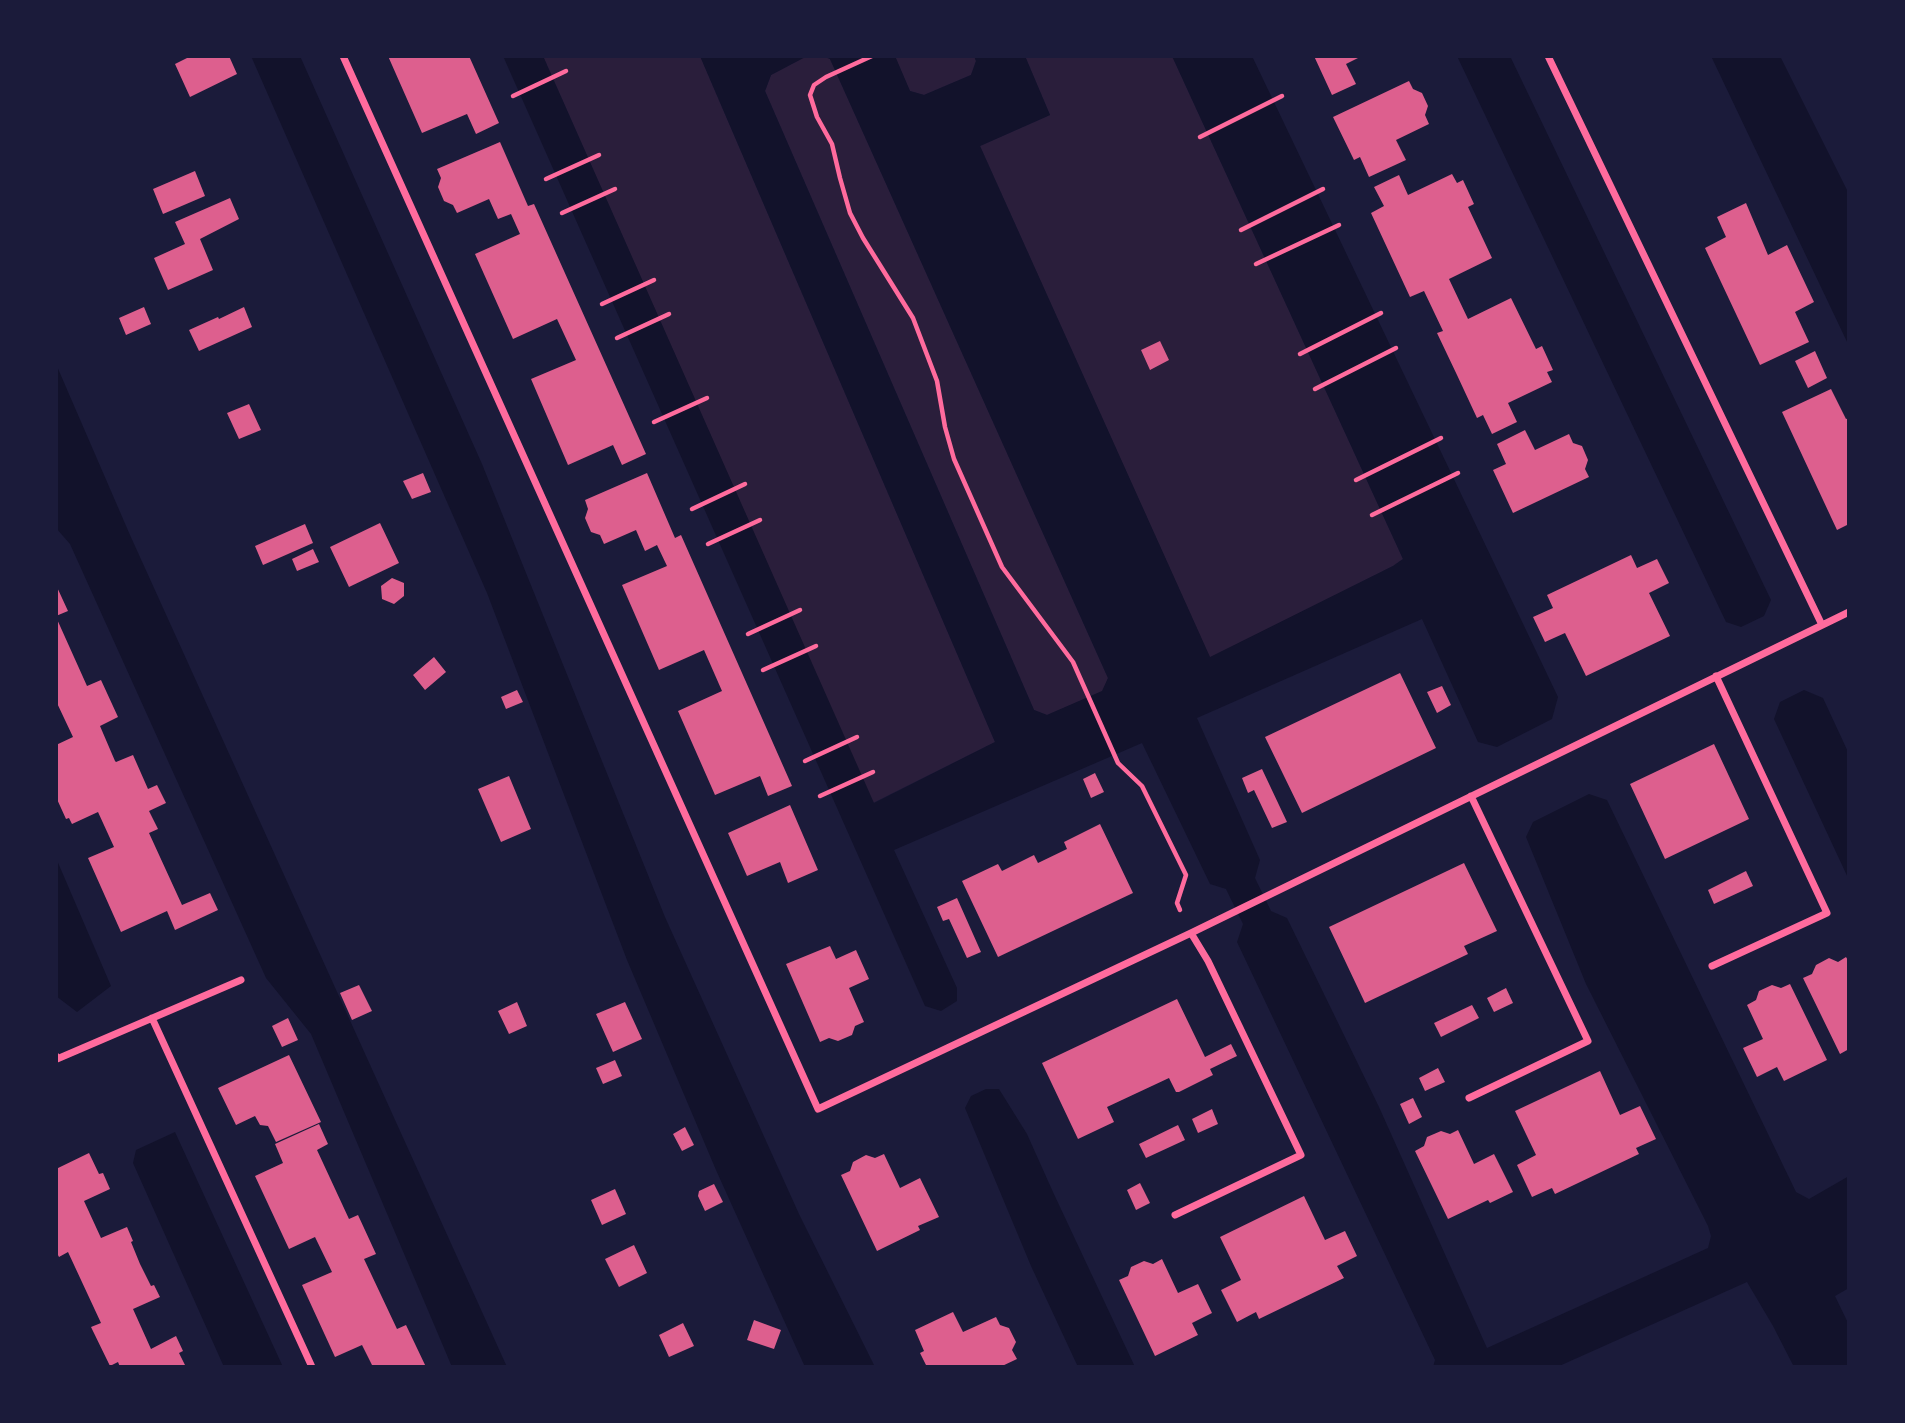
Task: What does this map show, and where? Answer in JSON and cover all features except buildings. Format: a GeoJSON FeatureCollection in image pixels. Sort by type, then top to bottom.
{"type":"FeatureCollection","features":[{"type":"Feature","properties":{"kind":"street"},"geometry":{"type":"LineString","coordinates":[[343,56],[818,1109],[1191,933],[1849,612]]}},
{"type":"Feature","properties":{"kind":"street"},"geometry":{"type":"LineString","coordinates":[[1548,56],[1822,625]]}},
{"type":"Feature","properties":{"kind":"street"},"geometry":{"type":"LineString","coordinates":[[1712,966],[1827,913],[1716,676]]}},
{"type":"Feature","properties":{"kind":"street"},"geometry":{"type":"LineString","coordinates":[[1469,1098],[1588,1041],[1471,796]]}},
{"type":"Feature","properties":{"kind":"street"},"geometry":{"type":"LineString","coordinates":[[1175,1215],[1301,1155],[1208,961],[1191,933]]}},
{"type":"Feature","properties":{"kind":"street"},"geometry":{"type":"LineString","coordinates":[[56,1056],[57,1059],[241,980]]}},
{"type":"Feature","properties":{"kind":"street"},"geometry":{"type":"LineString","coordinates":[[152,1018],[312,1367]]}},
{"type":"Feature","properties":{"kind":"path"},"geometry":{"type":"LineString","coordinates":[[872,56],[826,77],[814,85],[810,95],[817,117],[832,144],[850,213],[914,318],[937,381],[945,427],[954,458],[1002,567],[1073,662],[1118,763],[1142,786],[1186,875],[1177,903],[1191,933]]}},
{"type":"Feature","properties":{"kind":"path"},"geometry":{"type":"LineString","coordinates":[[513,96],[566,71]]}},
{"type":"Feature","properties":{"kind":"path"},"geometry":{"type":"LineString","coordinates":[[1200,137],[1282,96]]}},
{"type":"Feature","properties":{"kind":"path"},"geometry":{"type":"LineString","coordinates":[[546,178],[599,155]]}},
{"type":"Feature","properties":{"kind":"path"},"geometry":{"type":"LineString","coordinates":[[562,213],[615,189]]}},
{"type":"Feature","properties":{"kind":"path"},"geometry":{"type":"LineString","coordinates":[[1241,230],[1323,190]]}},
{"type":"Feature","properties":{"kind":"path"},"geometry":{"type":"LineString","coordinates":[[1256,264],[1339,225]]}},
{"type":"Feature","properties":{"kind":"path"},"geometry":{"type":"LineString","coordinates":[[602,304],[654,280]]}},
{"type":"Feature","properties":{"kind":"path"},"geometry":{"type":"LineString","coordinates":[[1300,354],[1381,313]]}},
{"type":"Feature","properties":{"kind":"path"},"geometry":{"type":"LineString","coordinates":[[617,338],[669,314]]}},
{"type":"Feature","properties":{"kind":"path"},"geometry":{"type":"LineString","coordinates":[[1315,389],[1396,348]]}},
{"type":"Feature","properties":{"kind":"path"},"geometry":{"type":"LineString","coordinates":[[654,422],[707,398]]}},
{"type":"Feature","properties":{"kind":"path"},"geometry":{"type":"LineString","coordinates":[[1356,480],[1441,438]]}},
{"type":"Feature","properties":{"kind":"path"},"geometry":{"type":"LineString","coordinates":[[1373,515],[1458,473]]}},
{"type":"Feature","properties":{"kind":"path"},"geometry":{"type":"LineString","coordinates":[[692,509],[745,484]]}},
{"type":"Feature","properties":{"kind":"path"},"geometry":{"type":"LineString","coordinates":[[708,544],[760,520]]}},
{"type":"Feature","properties":{"kind":"path"},"geometry":{"type":"LineString","coordinates":[[748,634],[800,610]]}},
{"type":"Feature","properties":{"kind":"path"},"geometry":{"type":"LineString","coordinates":[[763,670],[816,646]]}},
{"type":"Feature","properties":{"kind":"path"},"geometry":{"type":"LineString","coordinates":[[805,761],[857,737]]}},
{"type":"Feature","properties":{"kind":"path"},"geometry":{"type":"LineString","coordinates":[[820,796],[873,772]]}},
{"type":"Feature","properties":{"kind":"shaded area"},"geometry":{"type":"Polygon","coordinates":[[[251,56],[300,56],[482,464],[665,917],[799,1214],[875,1367],[805,1367],[716,1170],[627,960],[487,593],[251,56]]]}},
{"type":"Feature","properties":{"kind":"shaded area"},"geometry":{"type":"Polygon","coordinates":[[[503,56],[543,56],[874,803],[995,742],[700,56],[807,56],[771,75],[765,91],[1034,710],[1047,715],[1102,691],[1108,678],[830,59],[823,56],[895,56],[910,91],[924,95],[971,75],[976,61],[974,56],[1025,56],[1050,115],[980,146],[1210,657],[1403,559],[1172,56],[1252,56],[1558,697],[1552,719],[1497,747],[1478,742],[1422,619],[1197,718],[1260,860],[1255,878],[1271,911],[1287,918],[1379,1107],[1487,1348],[1708,1248],[1711,1236],[1586,984],[1526,837],[1533,822],[1589,794],[1607,800],[1796,1192],[1809,1199],[1849,1176],[1849,1288],[1835,1296],[1849,1325],[1849,1367],[1794,1367],[1747,1282],[1557,1367],[1433,1367],[1435,1360],[1237,942],[1243,924],[1226,889],[1210,884],[1142,743],[894,850],[957,988],[957,1001],[941,1011],[925,1006],[503,56]]]}},
{"type":"Feature","properties":{"kind":"shaded area"},"geometry":{"type":"Polygon","coordinates":[[[543,56],[700,56],[995,742],[873,803],[543,56]]]}},
{"type":"Feature","properties":{"kind":"shaded area"},"geometry":{"type":"Polygon","coordinates":[[[807,56],[830,59],[1108,678],[1103,691],[1047,715],[1034,710],[765,91],[771,75],[807,56]]]}},
{"type":"Feature","properties":{"kind":"shaded area"},"geometry":{"type":"Polygon","coordinates":[[[895,56],[974,56],[976,61],[971,75],[924,95],[910,91],[895,56]]]}},
{"type":"Feature","properties":{"kind":"shaded area"},"geometry":{"type":"Polygon","coordinates":[[[1025,56],[1172,56],[1403,559],[1210,658],[980,146],[1050,115],[1025,56]]]}},
{"type":"Feature","properties":{"kind":"shaded area"},"geometry":{"type":"Polygon","coordinates":[[[1457,56],[1510,56],[1771,600],[1764,616],[1741,627],[1726,622],[1457,56]]]}},
{"type":"Feature","properties":{"kind":"shaded area"},"geometry":{"type":"Polygon","coordinates":[[[1711,56],[1780,56],[1849,194],[1849,346],[1711,56]]]}},
{"type":"Feature","properties":{"kind":"shaded area"},"geometry":{"type":"Polygon","coordinates":[[[56,364],[130,535],[507,1367],[452,1367],[311,1034],[266,978],[70,544],[56,528],[56,364]]]}},
{"type":"Feature","properties":{"kind":"shaded area"},"geometry":{"type":"Polygon","coordinates":[[[1804,690],[1823,698],[1849,754],[1849,880],[1774,719],[1780,702],[1804,690]]]}},
{"type":"Feature","properties":{"kind":"shaded area"},"geometry":{"type":"Polygon","coordinates":[[[56,858],[111,986],[77,1012],[56,996],[56,858]]]}},
{"type":"Feature","properties":{"kind":"shaded area"},"geometry":{"type":"Polygon","coordinates":[[[986,1089],[999,1089],[1027,1134],[1135,1367],[1078,1367],[1031,1266],[965,1108],[971,1096],[986,1089]]]}},
{"type":"Feature","properties":{"kind":"shaded area"},"geometry":{"type":"Polygon","coordinates":[[[175,1132],[283,1367],[224,1367],[133,1163],[136,1150],[175,1132]]]}}]}
